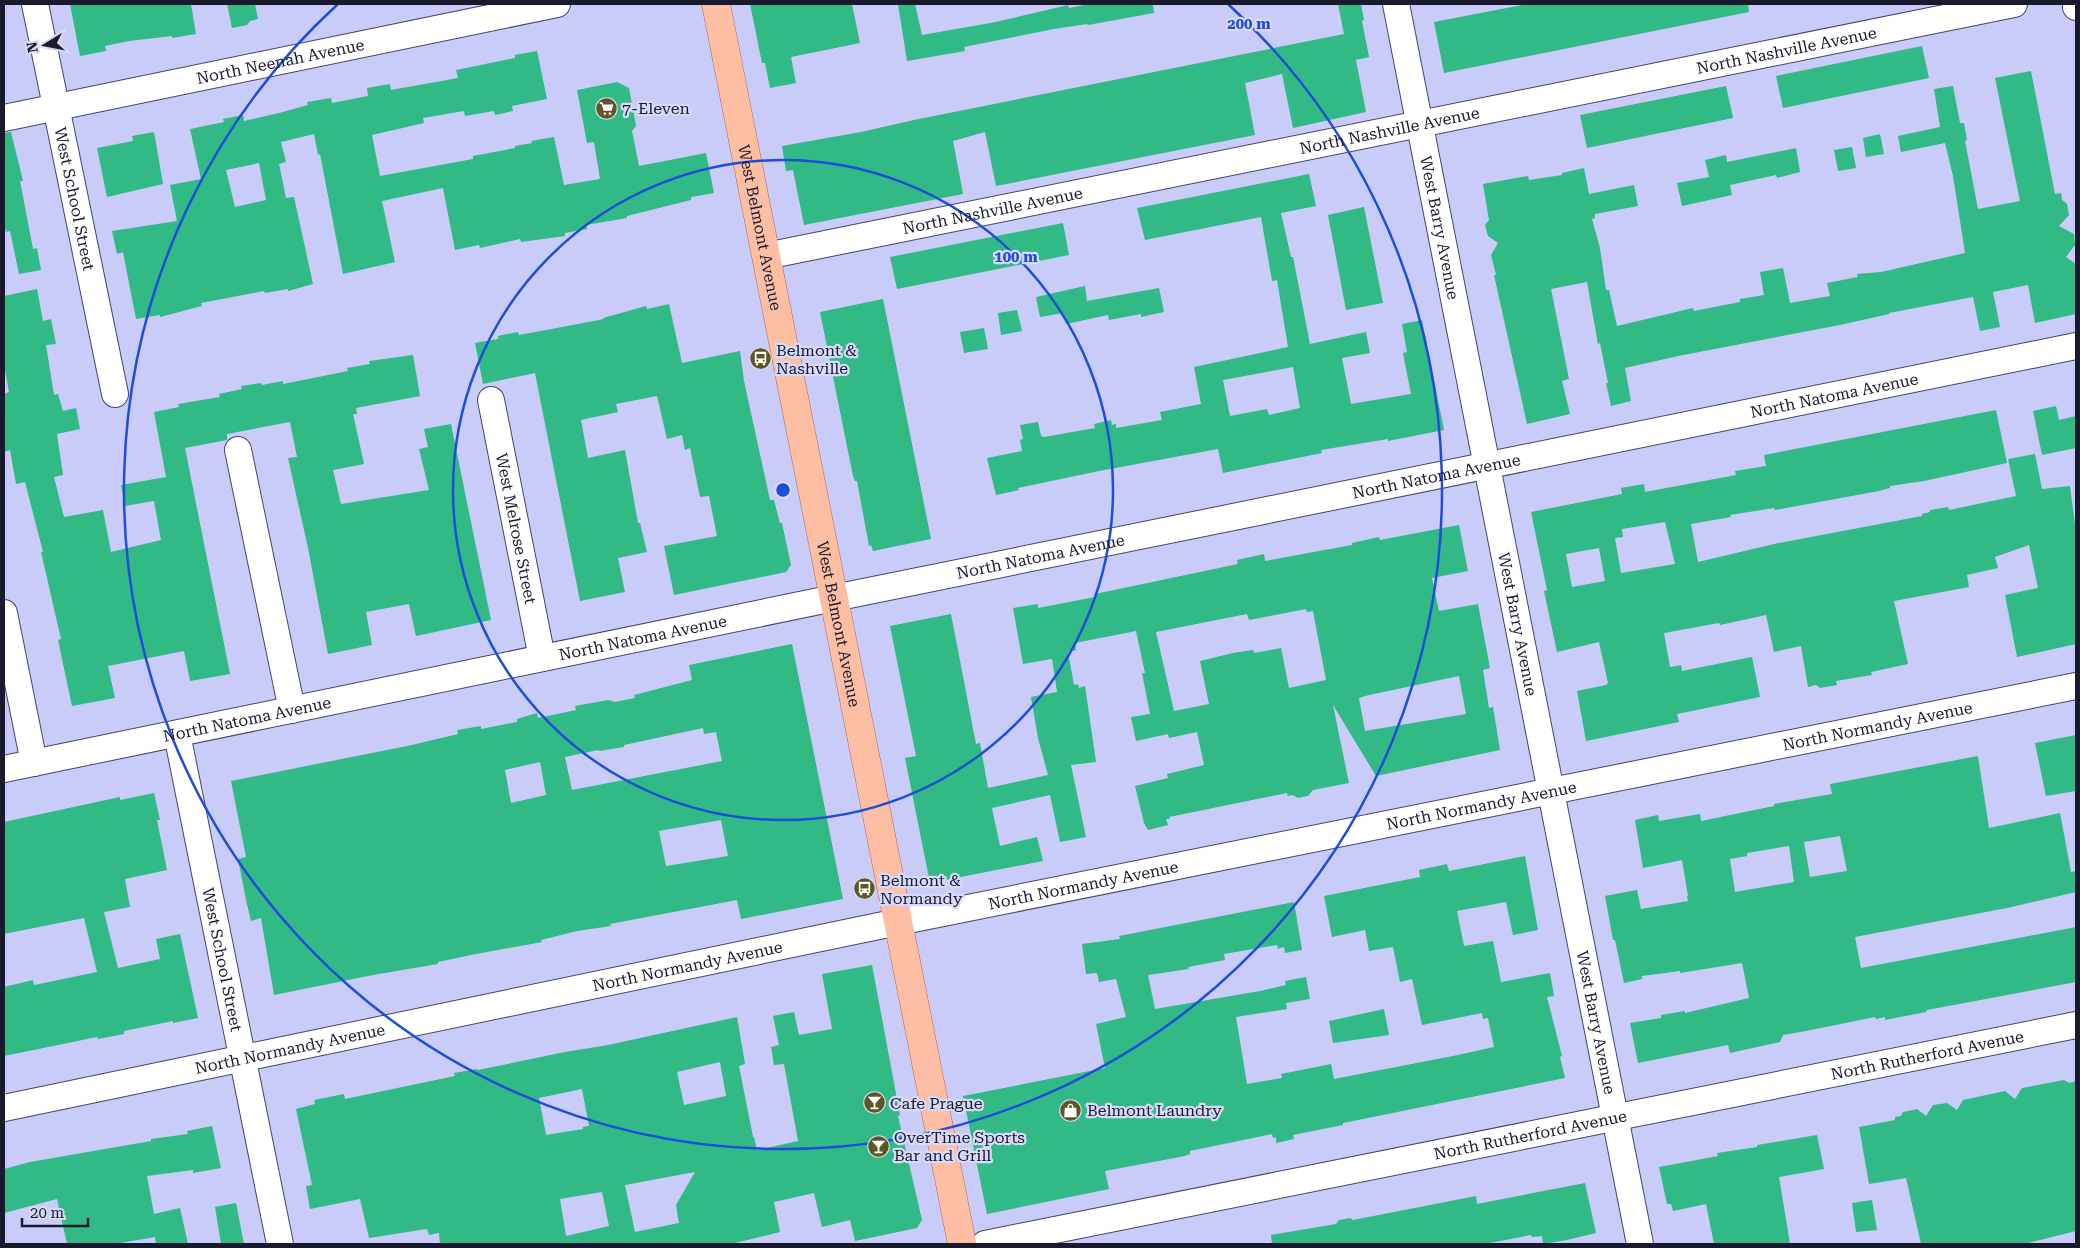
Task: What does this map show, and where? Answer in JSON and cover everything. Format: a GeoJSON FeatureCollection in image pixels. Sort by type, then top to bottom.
{"type":"FeatureCollection","features":[{"type":"Feature","properties":{"kind":"main road","name":"West Belmont Avenue"},"geometry":{"type":"LineString","coordinates":[[716,4],[962,1244]]}},
{"type":"Feature","properties":{"kind":"street","name":"West School Street"},"geometry":{"type":"LineString","coordinates":[[35,4],[115,394]]}},
{"type":"Feature","properties":{"kind":"street","name":"North Neenah Avenue"},"geometry":{"type":"LineString","coordinates":[[4,118],[557,4]]}},
{"type":"Feature","properties":{"kind":"street","name":"West Barry Avenue"},"geometry":{"type":"LineString","coordinates":[[1396,4],[1640,1244]]}},
{"type":"Feature","properties":{"kind":"street","name":"North Nashville Avenue"},"geometry":{"type":"LineString","coordinates":[[766,256],[2014,4]]}},
{"type":"Feature","properties":{"kind":"street","name":"North Natoma Avenue"},"geometry":{"type":"LineString","coordinates":[[4,770],[834,598],[2076,346]]}},
{"type":"Feature","properties":{"kind":"street","name":"West Melrose Street"},"geometry":{"type":"LineString","coordinates":[[491,400],[542,658]]}},
{"type":"Feature","properties":{"kind":"street"},"geometry":{"type":"LineString","coordinates":[[238,450],[292,710]]}},
{"type":"Feature","properties":{"kind":"street"},"geometry":{"type":"LineString","coordinates":[[4,613],[34,763]]}},
{"type":"Feature","properties":{"kind":"street","name":"North Normandy Avenue"},"geometry":{"type":"LineString","coordinates":[[4,1108],[898,922],[2076,686]]}},
{"type":"Feature","properties":{"kind":"street","name":"West School Street"},"geometry":{"type":"LineString","coordinates":[[177,734],[280,1244]]}},
{"type":"Feature","properties":{"kind":"street","name":"North Rutherford Avenue"},"geometry":{"type":"LineString","coordinates":[[985,1244],[2076,1026]]}},
{"type":"Feature","properties":{"kind":"building"},"geometry":{"type":"Polygon","coordinates":[[[70,4],[191,4],[196,34],[129,41],[105,46],[106,51],[80,56],[70,4]]]}},
{"type":"Feature","properties":{"kind":"building"},"geometry":{"type":"Polygon","coordinates":[[[227,4],[255,4],[258,19],[250,21],[247,25],[232,28],[227,4]]]}},
{"type":"Feature","properties":{"kind":"building"},"geometry":{"type":"Polygon","coordinates":[[[750,4],[852,4],[860,43],[791,57],[796,83],[770,88],[765,63],[762,63],[750,4]]]}},
{"type":"Feature","properties":{"kind":"building"},"geometry":{"type":"Polygon","coordinates":[[[898,4],[915,4],[922,35],[996,22],[1068,5],[1069,8],[1090,4],[1153,4],[1154,13],[1054,29],[964,47],[965,51],[907,61],[898,4]]]}},
{"type":"Feature","properties":{"kind":"building"},"geometry":{"type":"Polygon","coordinates":[[[1338,4],[1361,4],[1364,20],[1362,21],[1369,57],[1356,60],[1366,112],[1293,128],[1282,74],[1245,83],[1255,135],[996,186],[985,132],[953,141],[963,194],[804,225],[793,170],[786,171],[782,146],[861,132],[1344,34],[1338,4]]]}},
{"type":"Feature","properties":{"kind":"building"},"geometry":{"type":"Polygon","coordinates":[[[1527,4],[1748,4],[1749,12],[1444,73],[1434,22],[1527,4]]]}},
{"type":"Feature","properties":{"kind":"building"},"geometry":{"type":"Polygon","coordinates":[[[1922,46],[1929,78],[1783,108],[1776,76],[1922,46]]]}},
{"type":"Feature","properties":{"kind":"building"},"geometry":{"type":"Polygon","coordinates":[[[537,51],[547,99],[512,106],[513,111],[495,115],[494,111],[465,116],[464,111],[423,118],[424,123],[372,135],[380,176],[473,159],[473,156],[515,148],[515,146],[532,143],[531,141],[554,137],[564,185],[600,179],[594,142],[587,143],[577,90],[617,82],[629,88],[636,126],[632,131],[639,166],[706,153],[714,193],[691,197],[691,200],[627,216],[627,218],[586,225],[587,229],[565,233],[565,236],[521,242],[520,239],[480,248],[479,245],[455,250],[443,188],[382,201],[395,262],[343,274],[320,154],[318,155],[314,134],[281,142],[286,162],[279,164],[286,198],[294,197],[313,284],[288,291],[288,289],[265,293],[264,291],[201,303],[202,306],[160,317],[160,315],[136,319],[123,252],[117,254],[112,231],[177,221],[170,185],[201,179],[190,129],[224,122],[223,119],[243,115],[244,121],[279,113],[308,105],[307,102],[331,98],[332,103],[368,96],[367,88],[390,84],[391,90],[458,78],[456,70],[515,58],[515,55],[537,51]],[[259,163],[226,170],[235,207],[266,200],[259,163]]]}},
{"type":"Feature","properties":{"kind":"building"},"geometry":{"type":"Polygon","coordinates":[[[2031,71],[2055,194],[2061,193],[2062,200],[2067,204],[2069,215],[2059,226],[2074,234],[2075,245],[2066,257],[2076,264],[2076,314],[2035,323],[2028,285],[1993,292],[2000,327],[1980,331],[1973,297],[1625,368],[1631,401],[1611,406],[1587,282],[1551,289],[1569,379],[1562,381],[1570,414],[1527,424],[1494,275],[1496,275],[1491,255],[1498,243],[1488,236],[1485,225],[1489,220],[1483,184],[1528,176],[1529,180],[1562,175],[1562,173],[1584,168],[1589,194],[1634,185],[1638,206],[1595,214],[1595,218],[1592,219],[1600,248],[1606,290],[1609,290],[1617,326],[1693,308],[1694,311],[1764,295],[1760,272],[1783,268],[1790,303],[1830,296],[1827,283],[1858,277],[1857,274],[1881,272],[1965,253],[1953,176],[1945,143],[1901,152],[1898,136],[1940,127],[1934,89],[1953,86],[1960,123],[1964,123],[1967,140],[1965,141],[1978,209],[2020,201],[1995,78],[2031,71]]]}},
{"type":"Feature","properties":{"kind":"building"},"geometry":{"type":"Polygon","coordinates":[[[1726,86],[1733,118],[1587,148],[1580,115],[1726,86]]]}},
{"type":"Feature","properties":{"kind":"building"},"geometry":{"type":"Polygon","coordinates":[[[11,132],[23,181],[20,181],[33,249],[37,248],[41,270],[19,274],[10,231],[6,232],[4,222],[4,133],[11,132]]]}},
{"type":"Feature","properties":{"kind":"building"},"geometry":{"type":"Polygon","coordinates":[[[154,132],[163,184],[107,197],[97,148],[133,141],[132,136],[154,132]]]}},
{"type":"Feature","properties":{"kind":"building"},"geometry":{"type":"Polygon","coordinates":[[[1880,134],[1884,154],[1866,157],[1863,138],[1880,134]]]}},
{"type":"Feature","properties":{"kind":"building"},"geometry":{"type":"Polygon","coordinates":[[[1852,147],[1856,168],[1838,171],[1834,150],[1852,147]]]}},
{"type":"Feature","properties":{"kind":"building"},"geometry":{"type":"Polygon","coordinates":[[[1796,148],[1800,172],[1777,178],[1776,175],[1730,185],[1732,195],[1682,206],[1677,183],[1709,177],[1705,160],[1726,155],[1727,162],[1796,148]]]}},
{"type":"Feature","properties":{"kind":"building"},"geometry":{"type":"Polygon","coordinates":[[[1309,174],[1316,206],[1281,213],[1291,257],[1293,257],[1310,344],[1366,332],[1370,353],[1342,358],[1351,404],[1411,394],[1403,353],[1407,352],[1402,324],[1422,320],[1444,430],[1388,441],[1388,439],[1321,450],[1322,453],[1223,473],[1218,449],[1099,471],[1018,488],[1019,490],[996,495],[987,458],[1022,451],[1020,440],[1023,439],[1020,425],[1038,422],[1041,436],[1044,437],[1095,428],[1094,424],[1111,420],[1112,425],[1116,424],[1116,428],[1162,420],[1160,412],[1201,404],[1194,367],[1288,347],[1277,280],[1272,281],[1261,217],[1145,240],[1137,208],[1309,174]],[[1293,367],[1223,380],[1230,416],[1267,409],[1269,415],[1300,408],[1293,367]]]}},
{"type":"Feature","properties":{"kind":"building"},"geometry":{"type":"Polygon","coordinates":[[[1364,207],[1383,303],[1346,310],[1328,215],[1364,207]]]}},
{"type":"Feature","properties":{"kind":"building"},"geometry":{"type":"Polygon","coordinates":[[[1063,223],[1069,255],[897,289],[890,257],[1063,223]]]}},
{"type":"Feature","properties":{"kind":"building"},"geometry":{"type":"Polygon","coordinates":[[[1085,286],[1087,301],[1159,288],[1164,312],[1141,317],[1141,314],[1109,320],[1108,315],[1066,324],[1063,313],[1040,317],[1036,297],[1085,286]]]}},
{"type":"Feature","properties":{"kind":"building"},"geometry":{"type":"Polygon","coordinates":[[[37,289],[43,321],[51,319],[56,344],[46,345],[54,395],[58,394],[63,411],[76,408],[80,429],[57,434],[63,475],[54,477],[64,517],[103,510],[111,552],[161,540],[154,501],[125,506],[121,485],[166,477],[154,412],[179,407],[178,404],[220,397],[219,394],[242,389],[241,386],[283,381],[283,384],[348,371],[347,368],[370,364],[369,361],[413,355],[420,396],[356,408],[357,414],[353,414],[364,464],[333,470],[341,504],[429,490],[419,449],[428,447],[424,429],[451,424],[491,620],[416,636],[409,604],[366,612],[372,645],[328,654],[308,548],[288,458],[297,457],[290,422],[227,434],[227,440],[185,448],[230,674],[190,681],[184,651],[108,666],[115,698],[72,706],[58,640],[61,639],[41,552],[43,552],[25,482],[16,484],[10,450],[4,452],[4,394],[9,392],[4,365],[4,296],[37,289]]]}},
{"type":"Feature","properties":{"kind":"building"},"geometry":{"type":"Polygon","coordinates":[[[883,299],[931,539],[873,551],[871,545],[869,546],[857,481],[855,481],[853,476],[820,312],[883,299]]]}},
{"type":"Feature","properties":{"kind":"building"},"geometry":{"type":"Polygon","coordinates":[[[669,304],[682,363],[740,351],[744,381],[770,500],[774,500],[780,523],[782,523],[791,565],[786,572],[674,595],[664,546],[717,536],[709,496],[700,497],[690,448],[685,450],[682,435],[667,439],[657,396],[616,404],[618,412],[581,420],[588,458],[625,450],[638,523],[640,523],[647,552],[618,558],[625,592],[580,601],[535,373],[483,384],[475,343],[498,339],[498,336],[518,332],[519,335],[604,319],[646,306],[647,309],[669,304]]]}},
{"type":"Feature","properties":{"kind":"building"},"geometry":{"type":"Polygon","coordinates":[[[1017,310],[1022,331],[1001,335],[998,313],[1017,310]]]}},
{"type":"Feature","properties":{"kind":"building"},"geometry":{"type":"Polygon","coordinates":[[[984,328],[988,349],[964,353],[960,332],[984,328]]]}},
{"type":"Feature","properties":{"kind":"building"},"geometry":{"type":"Polygon","coordinates":[[[2056,406],[2059,420],[2076,416],[2076,448],[2042,455],[2033,411],[2056,406]]]}},
{"type":"Feature","properties":{"kind":"building"},"geometry":{"type":"Polygon","coordinates":[[[1996,410],[2007,463],[1924,481],[1890,486],[1890,488],[1879,491],[1775,510],[1774,508],[1730,515],[1731,517],[1691,524],[1698,562],[1774,544],[1922,516],[1922,514],[1930,512],[1930,510],[1948,507],[1949,510],[2016,496],[2008,459],[2035,454],[2042,489],[2070,486],[2076,532],[2076,644],[2017,657],[2005,595],[2038,588],[2029,545],[1995,557],[1998,568],[1967,575],[1969,587],[1894,601],[1908,664],[1871,672],[1872,675],[1836,681],[1837,685],[1820,688],[1816,685],[1808,687],[1801,646],[1774,652],[1766,615],[1720,625],[1719,623],[1664,633],[1670,667],[1681,665],[1682,671],[1752,657],[1760,697],[1677,714],[1679,722],[1586,741],[1577,691],[1608,683],[1599,642],[1557,652],[1544,591],[1547,590],[1531,512],[1622,494],[1621,488],[1644,484],[1645,492],[1736,475],[1735,471],[1766,466],[1764,455],[1996,410]],[[1665,522],[1622,529],[1623,537],[1615,538],[1621,573],[1675,564],[1665,522]],[[1599,548],[1566,554],[1572,587],[1605,581],[1599,548]]]}},
{"type":"Feature","properties":{"kind":"building"},"geometry":{"type":"Polygon","coordinates":[[[1459,525],[1468,571],[1432,578],[1439,611],[1478,604],[1490,668],[1483,670],[1489,708],[1493,707],[1500,750],[1376,776],[1333,705],[1349,783],[1313,790],[1308,796],[1298,798],[1293,795],[1288,796],[1287,793],[1169,817],[1170,819],[1166,819],[1168,825],[1148,830],[1144,823],[1135,786],[1168,778],[1167,774],[1204,765],[1197,732],[1169,738],[1168,734],[1136,741],[1131,717],[1150,714],[1142,673],[1145,673],[1136,631],[1075,643],[1076,650],[1068,652],[1074,685],[1078,684],[1079,688],[1085,686],[1096,762],[1071,765],[1086,837],[1060,842],[1050,795],[992,808],[1000,846],[1037,837],[1043,861],[930,883],[905,758],[916,756],[890,626],[951,614],[976,744],[980,743],[988,788],[1048,775],[1038,738],[1031,697],[1057,692],[1052,659],[1023,664],[1013,608],[1038,604],[1038,608],[1095,597],[1095,594],[1238,564],[1237,560],[1264,554],[1265,561],[1352,545],[1352,543],[1379,537],[1380,540],[1459,525]],[[1306,609],[1249,620],[1247,614],[1156,632],[1174,711],[1209,704],[1200,661],[1233,653],[1253,650],[1254,653],[1281,648],[1289,688],[1326,680],[1313,611],[1307,612],[1306,609]],[[1459,676],[1359,698],[1365,731],[1466,714],[1459,676]]]}},
{"type":"Feature","properties":{"kind":"building"},"geometry":{"type":"Polygon","coordinates":[[[792,644],[843,899],[741,919],[737,900],[610,924],[611,926],[577,931],[541,940],[542,942],[438,962],[438,964],[274,995],[261,918],[251,921],[246,900],[238,859],[246,857],[231,781],[412,745],[458,734],[457,730],[481,726],[481,729],[517,722],[517,719],[537,713],[538,718],[576,710],[575,706],[608,700],[615,702],[635,698],[634,695],[692,680],[689,665],[792,644]],[[703,728],[624,745],[624,747],[565,757],[572,790],[722,761],[716,732],[704,734],[703,728]],[[540,762],[505,770],[511,803],[546,795],[540,762]],[[721,820],[659,831],[666,866],[728,856],[721,820]]]}},
{"type":"Feature","properties":{"kind":"building"},"geometry":{"type":"Polygon","coordinates":[[[2076,735],[2076,791],[2046,796],[2035,743],[2076,735]]]}},
{"type":"Feature","properties":{"kind":"building"},"geometry":{"type":"Polygon","coordinates":[[[1978,756],[1989,828],[2060,813],[2071,872],[2076,871],[2076,892],[2007,908],[1855,937],[1861,968],[2076,927],[2076,982],[1927,1010],[1926,1012],[1885,1020],[1885,1017],[1876,1019],[1875,1017],[1783,1035],[1780,1042],[1730,1053],[1728,1045],[1638,1063],[1630,1023],[1661,1018],[1661,1015],[1685,1011],[1685,1013],[1749,998],[1742,963],[1680,973],[1680,971],[1642,976],[1642,979],[1624,983],[1615,940],[1613,940],[1605,896],[1637,890],[1641,909],[1688,901],[1682,860],[1643,868],[1635,820],[1658,815],[1659,821],[1700,814],[1701,821],[1774,806],[1774,804],[1832,794],[1830,784],[1978,756]],[[1840,836],[1804,842],[1810,877],[1847,871],[1840,836]],[[1789,846],[1747,853],[1747,856],[1730,859],[1735,892],[1794,882],[1789,846]]]}},
{"type":"Feature","properties":{"kind":"building"},"geometry":{"type":"Polygon","coordinates":[[[154,793],[160,820],[157,820],[167,870],[125,879],[130,907],[104,912],[118,968],[160,959],[156,939],[180,934],[198,1018],[173,1023],[173,1021],[124,1031],[124,1034],[98,1039],[97,1037],[4,1056],[4,987],[33,980],[34,985],[97,972],[84,918],[4,934],[4,822],[120,797],[120,800],[154,793]]]}},
{"type":"Feature","properties":{"kind":"building"},"geometry":{"type":"Polygon","coordinates":[[[1525,856],[1538,930],[1513,935],[1506,902],[1457,911],[1464,946],[1493,941],[1501,982],[1550,973],[1554,996],[1547,997],[1562,1056],[1560,1057],[1565,1078],[1343,1123],[1343,1125],[1293,1135],[1294,1139],[1276,1143],[1276,1137],[1273,1138],[1272,1134],[1190,1151],[1190,1154],[1185,1156],[1105,1171],[1109,1189],[987,1214],[963,1096],[1105,1068],[1096,1024],[1126,1017],[1116,979],[1099,982],[1097,973],[1086,974],[1082,944],[1120,939],[1119,936],[1294,902],[1302,950],[1285,953],[1284,947],[1278,949],[1277,945],[1224,954],[1225,960],[1188,967],[1189,969],[1148,975],[1155,1009],[1260,991],[1286,985],[1285,981],[1306,977],[1310,999],[1286,1003],[1287,1009],[1236,1017],[1247,1084],[1282,1078],[1281,1074],[1331,1064],[1334,1079],[1458,1055],[1494,1047],[1488,1018],[1483,1019],[1482,1013],[1422,1025],[1412,979],[1400,982],[1393,947],[1369,951],[1365,930],[1332,937],[1324,896],[1420,877],[1419,870],[1447,864],[1449,871],[1525,856]]]}},
{"type":"Feature","properties":{"kind":"building"},"geometry":{"type":"Polygon","coordinates":[[[872,965],[900,1115],[898,1116],[922,1220],[917,1228],[855,1241],[850,1220],[822,1227],[814,1193],[774,1202],[780,1232],[731,1244],[440,1244],[439,1233],[429,1235],[427,1229],[369,1238],[360,1199],[310,1209],[306,1186],[312,1185],[296,1109],[315,1104],[314,1100],[344,1094],[345,1099],[455,1076],[454,1073],[608,1045],[737,1017],[745,1064],[739,1066],[757,1150],[798,1141],[784,1064],[774,1065],[771,1047],[779,1045],[773,1016],[794,1012],[799,1035],[832,1029],[822,974],[872,965]],[[720,1062],[677,1072],[684,1105],[726,1096],[720,1062]],[[582,1089],[539,1098],[546,1135],[583,1129],[583,1127],[589,1126],[582,1089]],[[695,1172],[625,1185],[635,1232],[679,1223],[676,1205],[695,1172]],[[602,1192],[560,1199],[566,1236],[609,1226],[602,1192]]]}},
{"type":"Feature","properties":{"kind":"building"},"geometry":{"type":"Polygon","coordinates":[[[1384,1009],[1389,1035],[1333,1043],[1329,1021],[1384,1009]]]}},
{"type":"Feature","properties":{"kind":"building"},"geometry":{"type":"Polygon","coordinates":[[[2064,1080],[2069,1083],[2076,1081],[2076,1231],[2024,1244],[1921,1244],[1906,1178],[1869,1184],[1859,1127],[1895,1120],[1895,1117],[1901,1116],[1903,1112],[1917,1109],[1926,1116],[1933,1105],[1947,1103],[1957,1110],[1963,1100],[2005,1091],[2015,1099],[2022,1088],[2064,1080]]]}},
{"type":"Feature","properties":{"kind":"building"},"geometry":{"type":"Polygon","coordinates":[[[212,1126],[221,1168],[193,1173],[193,1170],[147,1176],[154,1214],[180,1208],[188,1244],[156,1244],[155,1237],[115,1244],[67,1244],[57,1199],[4,1213],[4,1169],[30,1162],[151,1141],[151,1139],[188,1134],[187,1131],[212,1126]]]}},
{"type":"Feature","properties":{"kind":"building"},"geometry":{"type":"Polygon","coordinates":[[[1817,1135],[1824,1169],[1779,1177],[1790,1244],[1714,1244],[1706,1204],[1673,1211],[1671,1204],[1667,1204],[1659,1167],[1718,1156],[1717,1153],[1817,1135]]]}},
{"type":"Feature","properties":{"kind":"building"},"geometry":{"type":"Polygon","coordinates":[[[1585,1183],[1596,1233],[1567,1240],[1543,1244],[1542,1236],[1532,1237],[1531,1235],[1485,1244],[1272,1244],[1271,1235],[1336,1224],[1339,1220],[1350,1218],[1353,1220],[1476,1196],[1477,1204],[1585,1183]]]}},
{"type":"Feature","properties":{"kind":"building"},"geometry":{"type":"Polygon","coordinates":[[[1872,1200],[1877,1230],[1856,1232],[1852,1203],[1872,1200]]]}},
{"type":"Feature","properties":{"kind":"building"},"geometry":{"type":"Polygon","coordinates":[[[236,1203],[244,1244],[221,1244],[215,1207],[236,1203]]]}},
{"type":"Feature","properties":{"kind":"place","name":"7-Eleven"},"geometry":{"type":"Point","coordinates":[606,108]}},
{"type":"Feature","properties":{"kind":"place","name":"Belmont & Nashville"},"geometry":{"type":"Point","coordinates":[760,359]}},
{"type":"Feature","properties":{"kind":"place","name":"Belmont & Normandy"},"geometry":{"type":"Point","coordinates":[864,889]}},
{"type":"Feature","properties":{"kind":"place","name":"Cafe Prague"},"geometry":{"type":"Point","coordinates":[874,1103]}},
{"type":"Feature","properties":{"kind":"place","name":"Belmont Laundry"},"geometry":{"type":"Point","coordinates":[1071,1110]}},
{"type":"Feature","properties":{"kind":"place","name":"OverTime Sports Bar and Grill"},"geometry":{"type":"Point","coordinates":[878,1146]}}]}
